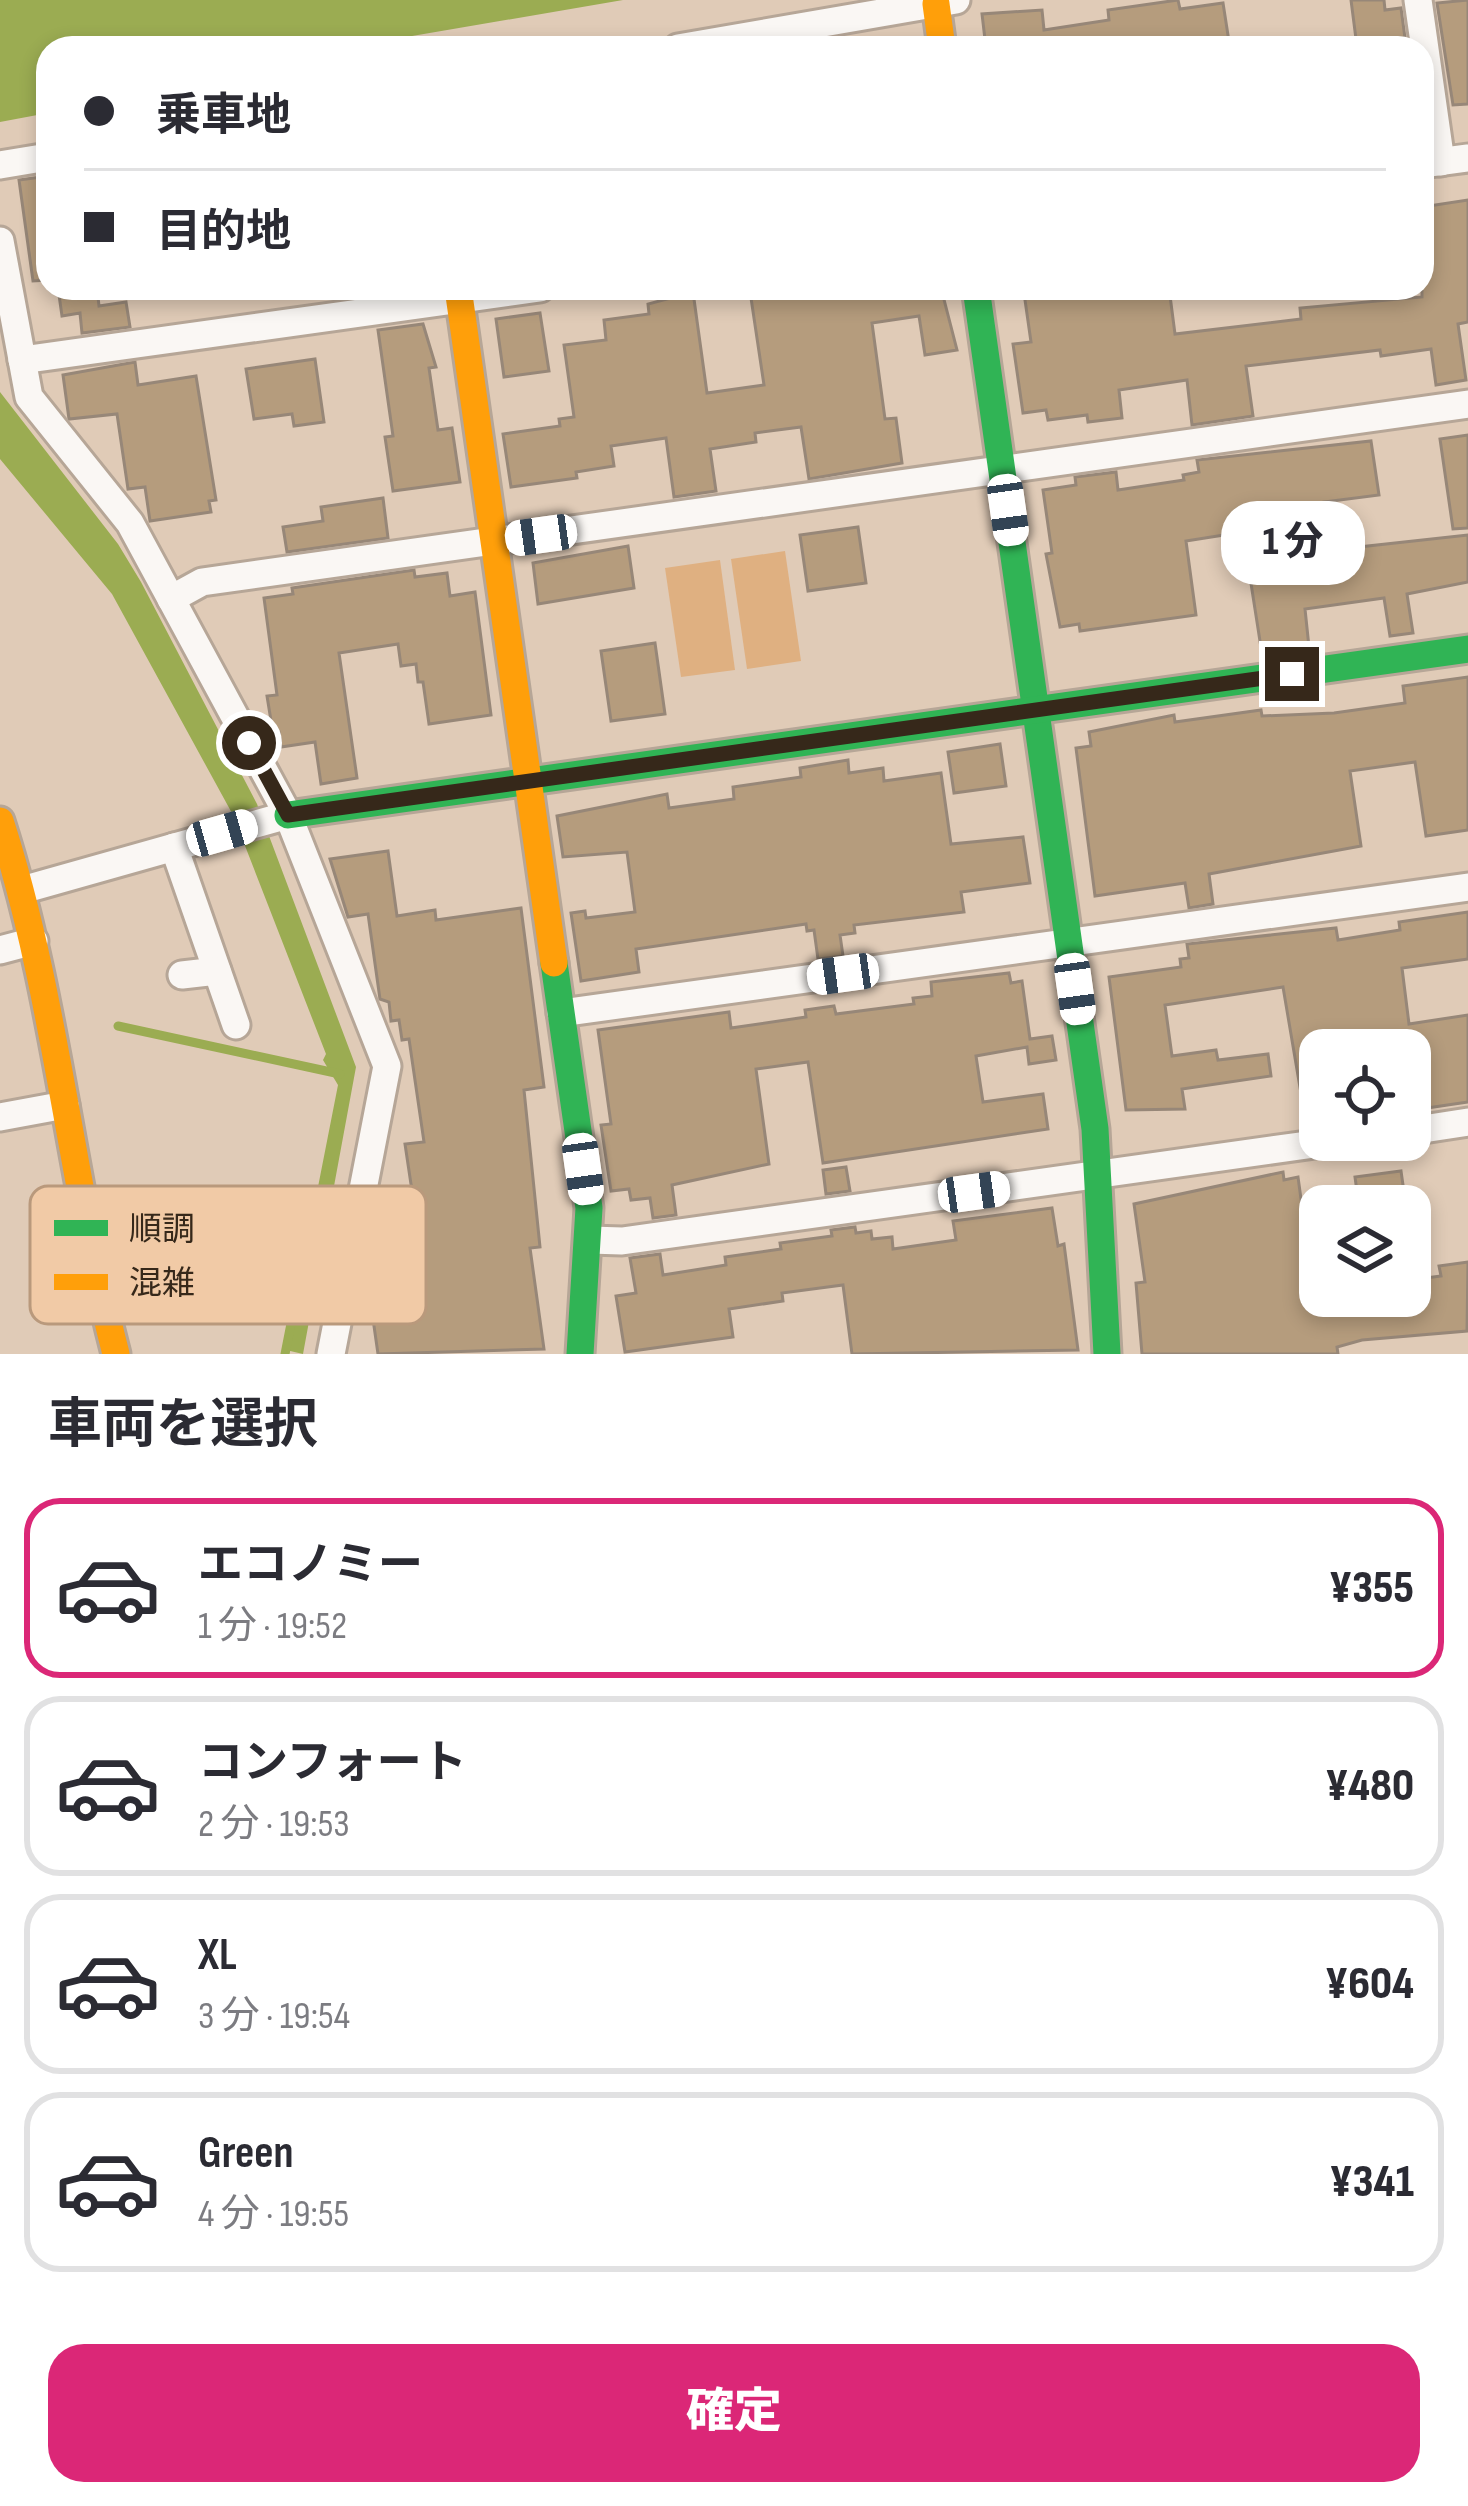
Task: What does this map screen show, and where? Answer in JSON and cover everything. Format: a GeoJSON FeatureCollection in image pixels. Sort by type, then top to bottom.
{"type":"FeatureCollection","features":[{"type":"Feature","properties":{"kind":"street"},"geometry":{"type":"LineString","coordinates":[[1418,0],[1424,36]]}},
{"type":"Feature","properties":{"kind":"street"},"geometry":{"type":"LineString","coordinates":[[748,36],[946,2],[943,36]]}},
{"type":"Feature","properties":{"kind":"street"},"geometry":{"type":"LineString","coordinates":[[1434,99],[1444,161]]}},
{"type":"Feature","properties":{"kind":"street"},"geometry":{"type":"LineString","coordinates":[[0,165],[36,159]]}},
{"type":"Feature","properties":{"kind":"street"},"geometry":{"type":"LineString","coordinates":[[0,241],[29,397],[118,506],[171,599],[277,818],[387,1066],[364,1186]]}},
{"type":"Feature","properties":{"kind":"street"},"geometry":{"type":"LineString","coordinates":[[22,360],[419,300]]}},
{"type":"Feature","properties":{"kind":"street"},"geometry":{"type":"LineString","coordinates":[[460,300],[590,1240],[580,1354]]}},
{"type":"Feature","properties":{"kind":"street"},"geometry":{"type":"LineString","coordinates":[[978,300],[1100,1174],[1107,1354]]}},
{"type":"Feature","properties":{"kind":"street"},"geometry":{"type":"LineString","coordinates":[[171,599],[202,582],[1468,404]]}},
{"type":"Feature","properties":{"kind":"street"},"geometry":{"type":"LineString","coordinates":[[22,890],[277,818],[1468,649]]}},
{"type":"Feature","properties":{"kind":"street"},"geometry":{"type":"LineString","coordinates":[[0,820],[7,862],[22,890],[34,941],[81,1186]]}},
{"type":"Feature","properties":{"kind":"street"},"geometry":{"type":"LineString","coordinates":[[174,848],[236,1025]]}},
{"type":"Feature","properties":{"kind":"street"},"geometry":{"type":"LineString","coordinates":[[561,1013],[1468,886]]}},
{"type":"Feature","properties":{"kind":"street"},"geometry":{"type":"LineString","coordinates":[[0,950],[34,941]]}},
{"type":"Feature","properties":{"kind":"street"},"geometry":{"type":"LineString","coordinates":[[182,976],[217,971]]}},
{"type":"Feature","properties":{"kind":"street"},"geometry":{"type":"LineString","coordinates":[[0,1117],[64,1105]]}},
{"type":"Feature","properties":{"kind":"street"},"geometry":{"type":"LineString","coordinates":[[1431,1128],[1468,1123]]}},
{"type":"Feature","properties":{"kind":"street"},"geometry":{"type":"LineString","coordinates":[[590,1240],[622,1241],[1299,1146]]}},
{"type":"Feature","properties":{"kind":"street"},"geometry":{"type":"LineString","coordinates":[[110,1324],[116,1354]]}},
{"type":"Feature","properties":{"kind":"street"},"geometry":{"type":"LineString","coordinates":[[331,1354],[337,1324]]}},
{"type":"Feature","properties":{"kind":"shaded area"},"geometry":{"type":"Polygon","coordinates":[[[0,0],[623,0],[412,36],[36,36],[36,115],[0,122],[0,0]]]}},
{"type":"Feature","properties":{"kind":"shaded area"},"geometry":{"type":"Polygon","coordinates":[[[0,392],[118,544],[257,804],[356,1067],[334,1186],[318,1186],[338,1085],[323,1060],[326,1054],[233,815],[112,594],[0,459],[0,392]]]}},
{"type":"Feature","properties":{"kind":"shaded area"},"geometry":{"type":"Polygon","coordinates":[[[785,551],[801,661],[747,669],[731,559],[785,551]]]}},
{"type":"Feature","properties":{"kind":"shaded area"},"geometry":{"type":"Polygon","coordinates":[[[720,560],[735,670],[681,677],[665,568],[720,560]]]}},
{"type":"Feature","properties":{"kind":"shaded area"},"geometry":{"type":"Polygon","coordinates":[[[291,1324],[309,1324],[303,1354],[286,1350],[291,1324]]]}},
{"type":"Feature","properties":{"kind":"building"},"geometry":{"type":"Polygon","coordinates":[[[1178,0],[1180,9],[1223,3],[1228,36],[985,36],[982,14],[1042,10],[1044,30],[1109,20],[1108,10],[1178,0]]]}},
{"type":"Feature","properties":{"kind":"building"},"geometry":{"type":"Polygon","coordinates":[[[1351,0],[1384,0],[1385,10],[1401,8],[1405,36],[1356,36],[1351,0]]]}},
{"type":"Feature","properties":{"kind":"building"},"geometry":{"type":"Polygon","coordinates":[[[1468,0],[1468,104],[1453,105],[1437,3],[1468,0]]]}},
{"type":"Feature","properties":{"kind":"building"},"geometry":{"type":"Polygon","coordinates":[[[36,178],[36,281],[33,281],[19,180],[36,178]]]}},
{"type":"Feature","properties":{"kind":"building"},"geometry":{"type":"Polygon","coordinates":[[[1468,200],[1468,322],[1458,324],[1466,380],[1436,385],[1431,349],[1381,356],[1380,350],[1246,366],[1253,416],[1192,425],[1187,380],[1119,390],[1122,418],[1088,422],[1087,415],[1048,420],[1046,410],[1023,413],[1013,344],[1031,342],[1025,300],[1171,300],[1175,334],[1301,319],[1300,308],[1434,300],[1434,205],[1468,200]]]}},
{"type":"Feature","properties":{"kind":"building"},"geometry":{"type":"Polygon","coordinates":[[[60,300],[98,300],[99,306],[126,302],[130,327],[82,333],[80,313],[62,316],[60,300]]]}},
{"type":"Feature","properties":{"kind":"building"},"geometry":{"type":"Polygon","coordinates":[[[663,300],[694,300],[707,393],[764,385],[751,300],[944,300],[957,350],[925,355],[919,316],[872,323],[885,419],[896,418],[902,463],[809,479],[801,427],[755,433],[756,442],[710,449],[716,491],[674,497],[666,438],[611,446],[614,466],[576,472],[577,478],[511,487],[503,434],[560,426],[559,419],[574,417],[564,345],[606,340],[604,320],[649,314],[648,304],[663,300]]]}},
{"type":"Feature","properties":{"kind":"building"},"geometry":{"type":"Polygon","coordinates":[[[540,313],[549,371],[504,377],[496,319],[540,313]]]}},
{"type":"Feature","properties":{"kind":"building"},"geometry":{"type":"Polygon","coordinates":[[[423,324],[436,367],[429,368],[438,430],[452,428],[460,482],[393,491],[385,437],[393,436],[378,330],[423,324]]]}},
{"type":"Feature","properties":{"kind":"building"},"geometry":{"type":"Polygon","coordinates":[[[315,359],[324,422],[294,426],[292,414],[254,419],[246,369],[315,359]]]}},
{"type":"Feature","properties":{"kind":"building"},"geometry":{"type":"Polygon","coordinates":[[[135,362],[138,385],[196,376],[216,500],[209,501],[211,512],[150,521],[145,487],[128,489],[117,414],[69,419],[63,375],[135,362]]]}},
{"type":"Feature","properties":{"kind":"building"},"geometry":{"type":"Polygon","coordinates":[[[1468,435],[1468,528],[1453,529],[1440,439],[1468,435]]]}},
{"type":"Feature","properties":{"kind":"building"},"geometry":{"type":"Polygon","coordinates":[[[1371,441],[1379,495],[1324,502],[1331,550],[1468,535],[1468,582],[1407,594],[1413,633],[1390,636],[1384,598],[1305,609],[1309,647],[1262,654],[1243,532],[1186,541],[1196,615],[1080,631],[1079,624],[1060,627],[1046,554],[1052,553],[1043,490],[1076,485],[1075,477],[1116,472],[1118,490],[1184,480],[1183,475],[1199,472],[1197,460],[1371,441]]]}},
{"type":"Feature","properties":{"kind":"building"},"geometry":{"type":"Polygon","coordinates":[[[383,498],[388,538],[287,552],[283,527],[323,521],[321,507],[383,498]]]}},
{"type":"Feature","properties":{"kind":"building"},"geometry":{"type":"Polygon","coordinates":[[[858,527],[866,583],[808,591],[800,535],[858,527]]]}},
{"type":"Feature","properties":{"kind":"building"},"geometry":{"type":"Polygon","coordinates":[[[628,546],[634,588],[538,604],[533,563],[628,546]]]}},
{"type":"Feature","properties":{"kind":"building"},"geometry":{"type":"Polygon","coordinates":[[[414,570],[415,577],[447,573],[450,596],[475,592],[491,715],[429,724],[423,682],[418,682],[416,664],[401,666],[398,644],[339,653],[357,778],[321,784],[315,742],[281,747],[279,732],[273,733],[267,696],[277,695],[264,598],[293,594],[292,588],[414,570]]]}},
{"type":"Feature","properties":{"kind":"building"},"geometry":{"type":"Polygon","coordinates":[[[655,643],[665,714],[611,721],[601,651],[655,643]]]}},
{"type":"Feature","properties":{"kind":"building"},"geometry":{"type":"Polygon","coordinates":[[[1468,677],[1468,830],[1426,836],[1415,762],[1350,771],[1361,846],[1209,874],[1213,904],[1189,908],[1185,883],[1095,896],[1076,748],[1091,746],[1089,732],[1174,715],[1175,722],[1261,710],[1262,716],[1334,713],[1405,703],[1403,686],[1468,677]]]}},
{"type":"Feature","properties":{"kind":"building"},"geometry":{"type":"Polygon","coordinates":[[[1000,744],[1006,786],[954,793],[948,752],[1000,744]]]}},
{"type":"Feature","properties":{"kind":"building"},"geometry":{"type":"Polygon","coordinates":[[[848,760],[849,773],[883,768],[884,781],[941,773],[951,844],[1023,837],[1030,883],[961,892],[964,912],[854,925],[855,933],[840,935],[843,956],[818,959],[814,930],[807,931],[806,924],[636,949],[639,972],[581,981],[571,913],[585,911],[586,918],[635,912],[627,852],[563,857],[557,816],[667,794],[669,808],[734,799],[733,787],[801,777],[800,768],[848,760]]]}},
{"type":"Feature","properties":{"kind":"building"},"geometry":{"type":"Polygon","coordinates":[[[388,851],[397,916],[435,910],[436,920],[521,908],[544,1087],[524,1090],[540,1247],[530,1248],[544,1349],[378,1354],[374,1324],[426,1324],[426,1186],[411,1186],[405,1144],[424,1142],[409,1039],[402,1040],[399,1020],[391,1021],[389,1002],[380,999],[368,914],[348,917],[330,859],[388,851]]]}},
{"type":"Feature","properties":{"kind":"building"},"geometry":{"type":"Polygon","coordinates":[[[1468,912],[1468,959],[1402,968],[1409,1024],[1468,1015],[1468,1102],[1431,1107],[1431,1029],[1299,1029],[1299,1082],[1283,987],[1165,1005],[1172,1056],[1216,1050],[1218,1060],[1268,1054],[1271,1076],[1182,1089],[1185,1109],[1126,1110],[1109,977],[1181,967],[1180,959],[1189,958],[1187,944],[1336,928],[1338,940],[1400,930],[1399,922],[1468,912]]]}},
{"type":"Feature","properties":{"kind":"building"},"geometry":{"type":"Polygon","coordinates":[[[1009,973],[1011,983],[1022,981],[1030,1039],[1052,1036],[1056,1060],[1029,1064],[1027,1047],[976,1056],[983,1102],[1043,1094],[1048,1129],[823,1163],[808,1062],[756,1069],[769,1164],[672,1185],[676,1215],[653,1218],[650,1198],[631,1200],[629,1189],[611,1191],[601,1125],[611,1124],[598,1030],[729,1012],[731,1028],[806,1017],[805,1010],[834,1006],[836,1014],[914,1004],[913,998],[932,996],[931,982],[1009,973]]]}},
{"type":"Feature","properties":{"kind":"building"},"geometry":{"type":"Polygon","coordinates":[[[846,1167],[850,1191],[826,1194],[823,1170],[846,1167]]]}},
{"type":"Feature","properties":{"kind":"building"},"geometry":{"type":"Polygon","coordinates":[[[1401,1171],[1403,1185],[1356,1185],[1355,1177],[1401,1171]]]}},
{"type":"Feature","properties":{"kind":"building"},"geometry":{"type":"Polygon","coordinates":[[[1283,1172],[1284,1180],[1298,1177],[1299,1317],[1431,1317],[1431,1277],[1441,1276],[1439,1266],[1468,1262],[1467,1331],[1362,1340],[1337,1347],[1338,1354],[1142,1354],[1136,1283],[1145,1282],[1134,1204],[1283,1172]]]}},
{"type":"Feature","properties":{"kind":"building"},"geometry":{"type":"Polygon","coordinates":[[[1052,1208],[1058,1246],[1064,1244],[1078,1350],[852,1354],[843,1285],[782,1293],[783,1301],[729,1309],[733,1337],[625,1352],[616,1296],[636,1293],[630,1258],[660,1254],[663,1275],[726,1265],[725,1257],[781,1249],[780,1243],[832,1236],[831,1230],[855,1227],[856,1233],[871,1231],[872,1239],[892,1237],[893,1249],[956,1240],[953,1221],[1052,1208]]]}},
{"type":"Feature","properties":{"kind":"waterway"},"geometry":{"type":"LineString","coordinates":[[118,1026],[340,1074]]}},
{"type":"Feature","properties":{"kind":"waterway"},"geometry":{"type":"LineString","coordinates":[[285,1354],[291,1324]]}},
{"type":"Feature","properties":{"kind":"traffic: fast"},"geometry":{"type":"LineString","coordinates":[[978,300],[1095,1129],[1107,1354]]}},
{"type":"Feature","properties":{"kind":"traffic: fast"},"geometry":{"type":"LineString","coordinates":[[288,815],[1468,649]]}},
{"type":"Feature","properties":{"kind":"traffic: fast"},"geometry":{"type":"LineString","coordinates":[[554,963],[589,1208],[580,1354]]}},
{"type":"Feature","properties":{"kind":"traffic: slow"},"geometry":{"type":"LineString","coordinates":[[936,4],[940,36]]}},
{"type":"Feature","properties":{"kind":"traffic: slow"},"geometry":{"type":"LineString","coordinates":[[460,300],[554,963]]}},
{"type":"Feature","properties":{"kind":"traffic: slow"},"geometry":{"type":"LineString","coordinates":[[0,821],[35,953],[80,1186]]}},
{"type":"Feature","properties":{"kind":"traffic: slow"},"geometry":{"type":"LineString","coordinates":[[109,1324],[116,1354]]}},
{"type":"Feature","properties":{"kind":"route"},"geometry":{"type":"LineString","coordinates":[[249,743],[288,815],[1292,674]]}}]}
